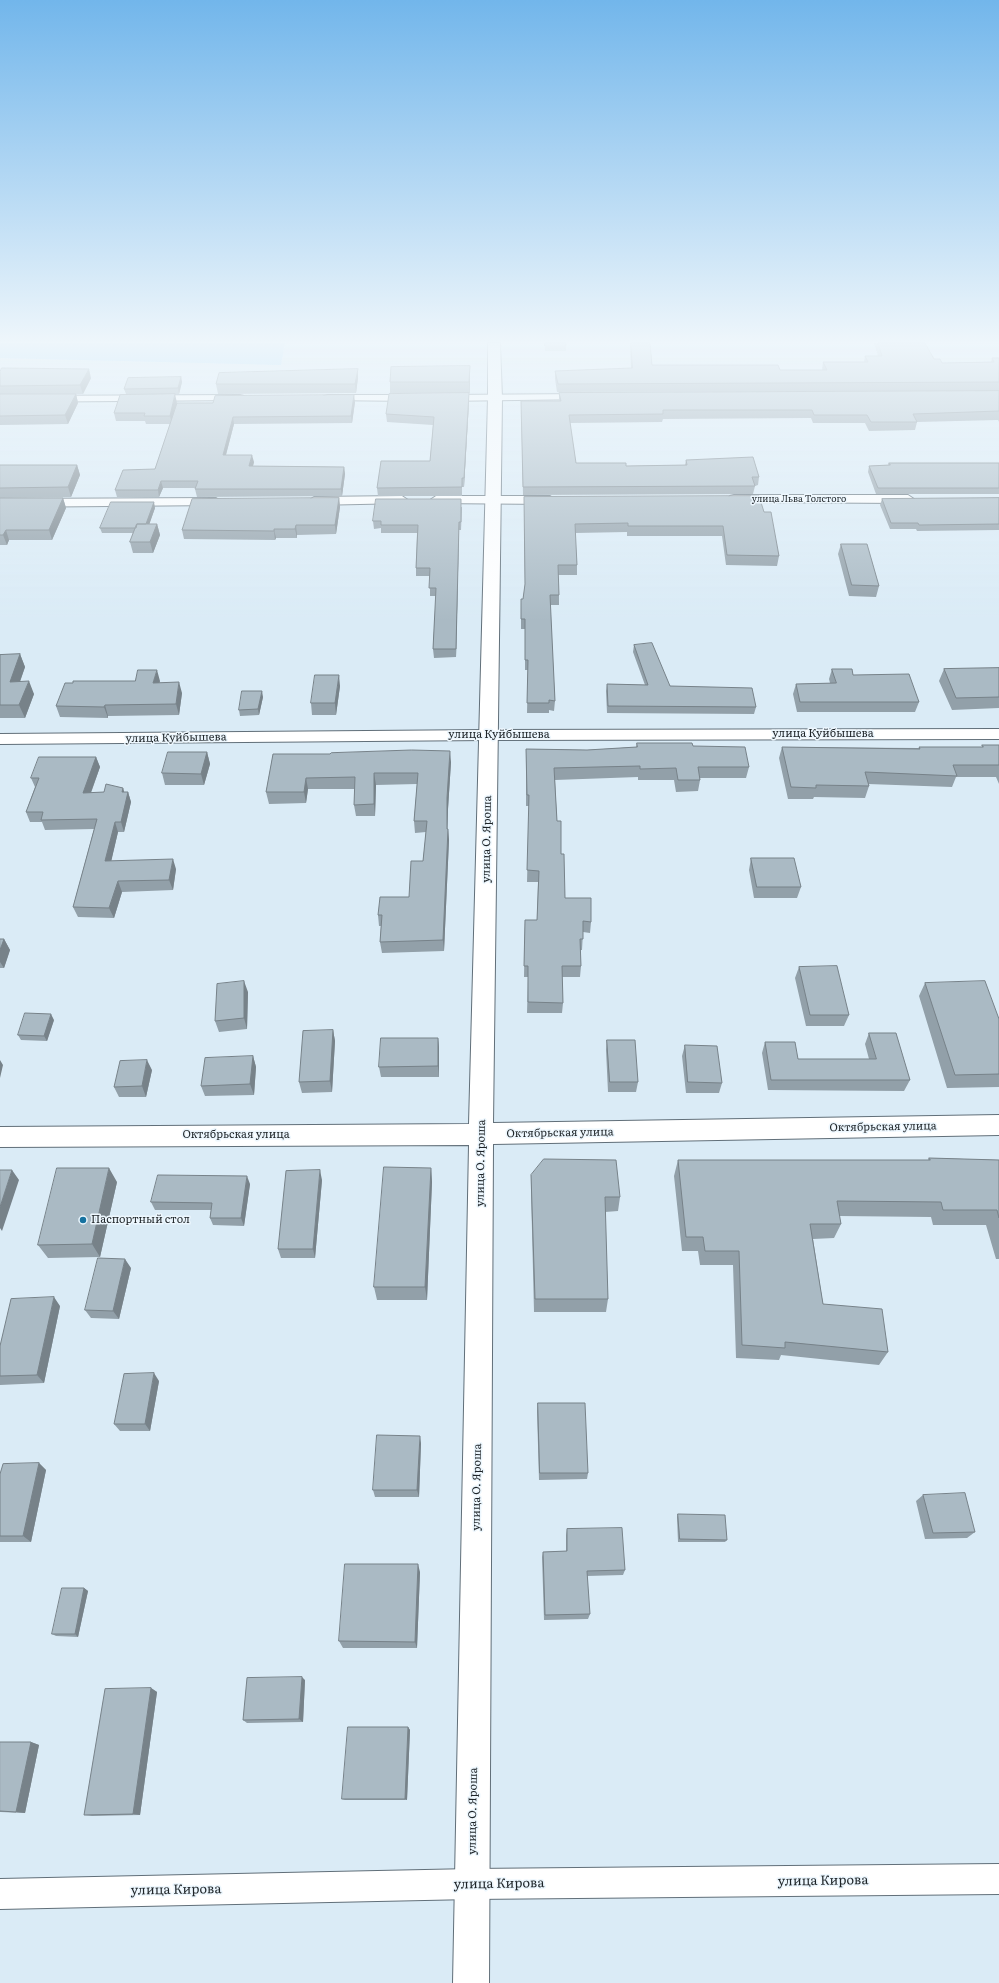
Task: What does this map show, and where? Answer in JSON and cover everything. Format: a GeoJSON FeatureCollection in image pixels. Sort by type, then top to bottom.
{"type":"FeatureCollection","features":[{"type":"Feature","properties":{"kind":"main road","name":"улица О. Яроша"},"geometry":{"type":"LineString","coordinates":[[470,1983],[482,1134],[494,436]]}},
{"type":"Feature","properties":{"kind":"main road","name":"Октябрьская улица"},"geometry":{"type":"LineString","coordinates":[[0,1137],[482,1134],[999,1125]]}},
{"type":"Feature","properties":{"kind":"street","name":"улица Льва Толстого"},"geometry":{"type":"LineString","coordinates":[[722,499],[920,499]]}},
{"type":"Feature","properties":{"kind":"street"},"geometry":{"type":"LineString","coordinates":[[302,501],[564,500]]}},
{"type":"Feature","properties":{"kind":"street"},"geometry":{"type":"LineString","coordinates":[[0,503],[230,502]]}},
{"type":"Feature","properties":{"kind":"street","name":"улица Куйбышева"},"geometry":{"type":"LineString","coordinates":[[0,740],[489,735],[999,734]]}},
{"type":"Feature","properties":{"kind":"street","name":"улица Кирова"},"geometry":{"type":"LineString","coordinates":[[0,1894],[472,1884],[999,1879]]}},
{"type":"Feature","properties":{"kind":"building"},"geometry":{"type":"Polygon","coordinates":[[[166,436],[228,436],[223,455],[252,455],[249,466],[344,467],[341,489],[195,489],[198,481],[161,481],[158,490],[115,490],[123,470],[155,469],[166,436]]]}},
{"type":"Feature","properties":{"kind":"building"},"geometry":{"type":"Polygon","coordinates":[[[432,436],[466,436],[464,478],[462,478],[462,487],[377,488],[381,461],[430,461],[432,436]]]}},
{"type":"Feature","properties":{"kind":"building"},"geometry":{"type":"Polygon","coordinates":[[[522,436],[572,436],[576,463],[626,463],[626,466],[687,465],[686,460],[753,457],[759,477],[752,477],[755,486],[523,487],[522,436]]]}},
{"type":"Feature","properties":{"kind":"building"},"geometry":{"type":"Polygon","coordinates":[[[889,463],[999,463],[999,488],[878,488],[869,466],[890,465],[889,463]]]}},
{"type":"Feature","properties":{"kind":"building"},"geometry":{"type":"Polygon","coordinates":[[[0,465],[77,465],[68,487],[0,488],[0,465]]]}},
{"type":"Feature","properties":{"kind":"building"},"geometry":{"type":"Polygon","coordinates":[[[759,496],[764,512],[771,512],[779,556],[727,555],[723,526],[628,526],[628,523],[575,524],[577,565],[558,565],[559,595],[550,595],[555,701],[549,700],[549,703],[527,703],[528,660],[525,660],[525,619],[521,619],[521,599],[523,599],[525,584],[524,497],[759,496]]]}},
{"type":"Feature","properties":{"kind":"building"},"geometry":{"type":"Polygon","coordinates":[[[0,498],[63,498],[49,530],[6,530],[3,535],[0,535],[0,498]]]}},
{"type":"Feature","properties":{"kind":"building"},"geometry":{"type":"Polygon","coordinates":[[[339,498],[335,525],[296,525],[295,529],[274,529],[274,531],[182,530],[192,499],[339,498]]]}},
{"type":"Feature","properties":{"kind":"building"},"geometry":{"type":"Polygon","coordinates":[[[999,498],[999,524],[919,525],[918,523],[891,523],[882,499],[999,498]]]}},
{"type":"Feature","properties":{"kind":"building"},"geometry":{"type":"Polygon","coordinates":[[[376,499],[461,499],[461,522],[459,522],[456,649],[433,649],[436,588],[429,588],[430,568],[416,568],[418,525],[381,525],[381,521],[373,521],[376,499]]]}},
{"type":"Feature","properties":{"kind":"building"},"geometry":{"type":"Polygon","coordinates":[[[111,502],[154,502],[146,524],[137,524],[136,528],[100,528],[111,502]]]}},
{"type":"Feature","properties":{"kind":"building"},"geometry":{"type":"Polygon","coordinates":[[[137,524],[157,524],[150,542],[130,542],[137,524]]]}},
{"type":"Feature","properties":{"kind":"building"},"geometry":{"type":"Polygon","coordinates":[[[841,544],[867,544],[879,586],[852,585],[841,544]]]}},
{"type":"Feature","properties":{"kind":"building"},"geometry":{"type":"Polygon","coordinates":[[[652,643],[670,686],[752,688],[756,707],[608,706],[607,684],[648,685],[634,645],[652,643]]]}},
{"type":"Feature","properties":{"kind":"building"},"geometry":{"type":"Polygon","coordinates":[[[20,654],[10,682],[29,681],[19,705],[0,705],[0,655],[20,654]]]}},
{"type":"Feature","properties":{"kind":"building"},"geometry":{"type":"Polygon","coordinates":[[[999,668],[999,697],[956,698],[944,669],[999,668]]]}},
{"type":"Feature","properties":{"kind":"building"},"geometry":{"type":"Polygon","coordinates":[[[832,669],[852,669],[853,675],[909,674],[919,702],[800,702],[796,684],[836,683],[832,669]]]}},
{"type":"Feature","properties":{"kind":"building"},"geometry":{"type":"Polygon","coordinates":[[[138,670],[157,670],[153,683],[179,682],[176,704],[105,705],[104,707],[56,706],[65,683],[73,683],[73,681],[135,681],[138,670]]]}},
{"type":"Feature","properties":{"kind":"building"},"geometry":{"type":"Polygon","coordinates":[[[315,675],[339,675],[335,703],[311,703],[315,675]]]}},
{"type":"Feature","properties":{"kind":"building"},"geometry":{"type":"Polygon","coordinates":[[[242,691],[262,691],[258,709],[239,710],[242,691]]]}},
{"type":"Feature","properties":{"kind":"building"},"geometry":{"type":"Polygon","coordinates":[[[637,743],[692,743],[693,746],[745,747],[749,767],[698,767],[700,780],[678,780],[676,768],[640,769],[640,766],[554,768],[557,821],[561,821],[561,854],[564,854],[565,898],[591,898],[591,922],[583,921],[583,939],[580,939],[581,966],[562,966],[563,1003],[528,1002],[528,966],[524,966],[525,920],[537,920],[539,871],[527,870],[529,795],[527,795],[526,749],[587,750],[637,747],[637,743]]]}},
{"type":"Feature","properties":{"kind":"building"},"geometry":{"type":"Polygon","coordinates":[[[982,745],[999,745],[999,765],[953,765],[957,776],[865,772],[869,786],[816,785],[816,788],[791,787],[782,747],[920,749],[919,747],[983,747],[982,745]]]}},
{"type":"Feature","properties":{"kind":"building"},"geometry":{"type":"Polygon","coordinates":[[[412,750],[450,751],[447,798],[448,829],[443,940],[380,942],[382,915],[378,915],[380,897],[409,897],[411,861],[423,861],[427,821],[414,821],[418,773],[374,773],[374,804],[354,805],[355,777],[306,778],[304,792],[266,792],[273,754],[330,754],[412,750]]]}},
{"type":"Feature","properties":{"kind":"building"},"geometry":{"type":"Polygon","coordinates":[[[168,752],[207,752],[201,774],[162,773],[168,752]]]}},
{"type":"Feature","properties":{"kind":"building"},"geometry":{"type":"Polygon","coordinates":[[[39,757],[96,757],[83,793],[104,792],[106,784],[123,788],[122,792],[128,792],[121,822],[115,822],[105,861],[173,859],[169,880],[118,881],[109,908],[73,907],[97,819],[41,820],[43,812],[26,812],[39,778],[31,778],[39,757]]]}},
{"type":"Feature","properties":{"kind":"building"},"geometry":{"type":"Polygon","coordinates":[[[751,858],[794,858],[801,887],[757,887],[751,858]]]}},
{"type":"Feature","properties":{"kind":"building"},"geometry":{"type":"Polygon","coordinates":[[[0,939],[4,939],[0,950],[0,939]]]}},
{"type":"Feature","properties":{"kind":"building"},"geometry":{"type":"Polygon","coordinates":[[[837,966],[849,1015],[810,1015],[799,967],[837,966]]]}},
{"type":"Feature","properties":{"kind":"building"},"geometry":{"type":"Polygon","coordinates":[[[244,981],[244,1018],[215,1021],[217,984],[244,981]]]}},
{"type":"Feature","properties":{"kind":"building"},"geometry":{"type":"Polygon","coordinates":[[[985,981],[999,1019],[999,1074],[955,1075],[925,983],[985,981]]]}},
{"type":"Feature","properties":{"kind":"building"},"geometry":{"type":"Polygon","coordinates":[[[25,1013],[51,1014],[44,1036],[18,1035],[25,1013]]]}},
{"type":"Feature","properties":{"kind":"building"},"geometry":{"type":"Polygon","coordinates":[[[333,1030],[330,1081],[299,1082],[303,1031],[333,1030]]]}},
{"type":"Feature","properties":{"kind":"building"},"geometry":{"type":"Polygon","coordinates":[[[869,1033],[896,1033],[910,1080],[771,1080],[765,1042],[795,1042],[798,1059],[876,1059],[869,1033]]]}},
{"type":"Feature","properties":{"kind":"building"},"geometry":{"type":"Polygon","coordinates":[[[381,1038],[438,1038],[438,1066],[379,1067],[381,1038]]]}},
{"type":"Feature","properties":{"kind":"building"},"geometry":{"type":"Polygon","coordinates":[[[607,1040],[635,1040],[638,1082],[610,1082],[607,1040]]]}},
{"type":"Feature","properties":{"kind":"building"},"geometry":{"type":"Polygon","coordinates":[[[685,1045],[717,1046],[722,1083],[688,1082],[685,1045]]]}},
{"type":"Feature","properties":{"kind":"building"},"geometry":{"type":"Polygon","coordinates":[[[253,1056],[250,1084],[201,1086],[205,1058],[253,1056]]]}},
{"type":"Feature","properties":{"kind":"building"},"geometry":{"type":"Polygon","coordinates":[[[147,1060],[142,1086],[114,1087],[120,1061],[147,1060]]]}},
{"type":"Feature","properties":{"kind":"building"},"geometry":{"type":"Polygon","coordinates":[[[929,1158],[999,1160],[999,1218],[997,1210],[943,1210],[941,1202],[837,1201],[841,1224],[810,1224],[823,1304],[882,1309],[888,1352],[785,1342],[785,1348],[742,1345],[739,1251],[705,1251],[703,1237],[686,1237],[678,1160],[930,1160],[929,1158]]]}},
{"type":"Feature","properties":{"kind":"building"},"geometry":{"type":"Polygon","coordinates":[[[544,1159],[616,1160],[620,1197],[605,1197],[608,1299],[535,1299],[531,1175],[544,1159]]]}},
{"type":"Feature","properties":{"kind":"building"},"geometry":{"type":"Polygon","coordinates":[[[384,1167],[431,1168],[425,1287],[374,1287],[384,1167]]]}},
{"type":"Feature","properties":{"kind":"building","name":"Паспортный стол"},"geometry":{"type":"Polygon","coordinates":[[[57,1168],[109,1168],[92,1244],[38,1245],[57,1168]]]}},
{"type":"Feature","properties":{"kind":"building"},"geometry":{"type":"Polygon","coordinates":[[[0,1170],[12,1170],[0,1207],[0,1170]]]}},
{"type":"Feature","properties":{"kind":"building"},"geometry":{"type":"Polygon","coordinates":[[[320,1170],[313,1249],[278,1249],[286,1171],[320,1170]]]}},
{"type":"Feature","properties":{"kind":"building"},"geometry":{"type":"Polygon","coordinates":[[[158,1175],[247,1176],[241,1218],[210,1218],[212,1203],[151,1202],[158,1175]]]}},
{"type":"Feature","properties":{"kind":"building"},"geometry":{"type":"Polygon","coordinates":[[[98,1258],[125,1259],[113,1311],[85,1310],[98,1258]]]}},
{"type":"Feature","properties":{"kind":"building"},"geometry":{"type":"Polygon","coordinates":[[[54,1297],[37,1375],[0,1376],[0,1346],[11,1299],[54,1297]]]}},
{"type":"Feature","properties":{"kind":"building"},"geometry":{"type":"Polygon","coordinates":[[[154,1373],[145,1424],[114,1424],[124,1374],[154,1373]]]}},
{"type":"Feature","properties":{"kind":"building"},"geometry":{"type":"Polygon","coordinates":[[[538,1403],[585,1403],[588,1473],[540,1473],[538,1403]]]}},
{"type":"Feature","properties":{"kind":"building"},"geometry":{"type":"Polygon","coordinates":[[[377,1435],[420,1436],[417,1490],[373,1490],[377,1435]]]}},
{"type":"Feature","properties":{"kind":"building"},"geometry":{"type":"Polygon","coordinates":[[[39,1463],[23,1536],[0,1536],[0,1474],[3,1464],[39,1463]]]}},
{"type":"Feature","properties":{"kind":"building"},"geometry":{"type":"Polygon","coordinates":[[[965,1493],[975,1532],[933,1533],[923,1495],[965,1493]]]}},
{"type":"Feature","properties":{"kind":"building"},"geometry":{"type":"Polygon","coordinates":[[[678,1514],[725,1515],[727,1540],[680,1539],[678,1514]]]}},
{"type":"Feature","properties":{"kind":"building"},"geometry":{"type":"Polygon","coordinates":[[[622,1528],[625,1570],[587,1571],[590,1614],[545,1615],[543,1552],[567,1551],[567,1529],[622,1528]]]}},
{"type":"Feature","properties":{"kind":"building"},"geometry":{"type":"Polygon","coordinates":[[[345,1564],[418,1564],[415,1642],[339,1641],[345,1564]]]}},
{"type":"Feature","properties":{"kind":"building"},"geometry":{"type":"Polygon","coordinates":[[[62,1588],[84,1588],[75,1634],[52,1634],[62,1588]]]}},
{"type":"Feature","properties":{"kind":"building"},"geometry":{"type":"Polygon","coordinates":[[[302,1677],[299,1719],[243,1720],[247,1678],[302,1677]]]}},
{"type":"Feature","properties":{"kind":"building"},"geometry":{"type":"Polygon","coordinates":[[[151,1688],[133,1814],[84,1815],[105,1689],[151,1688]]]}},
{"type":"Feature","properties":{"kind":"building"},"geometry":{"type":"Polygon","coordinates":[[[348,1727],[408,1727],[405,1799],[342,1799],[348,1727]]]}},
{"type":"Feature","properties":{"kind":"building"},"geometry":{"type":"Polygon","coordinates":[[[0,1742],[31,1742],[16,1812],[0,1811],[0,1742]]]}},
{"type":"Feature","properties":{"kind":"place","name":"Паспортный стол"},"geometry":{"type":"Point","coordinates":[83,1220]}}]}
